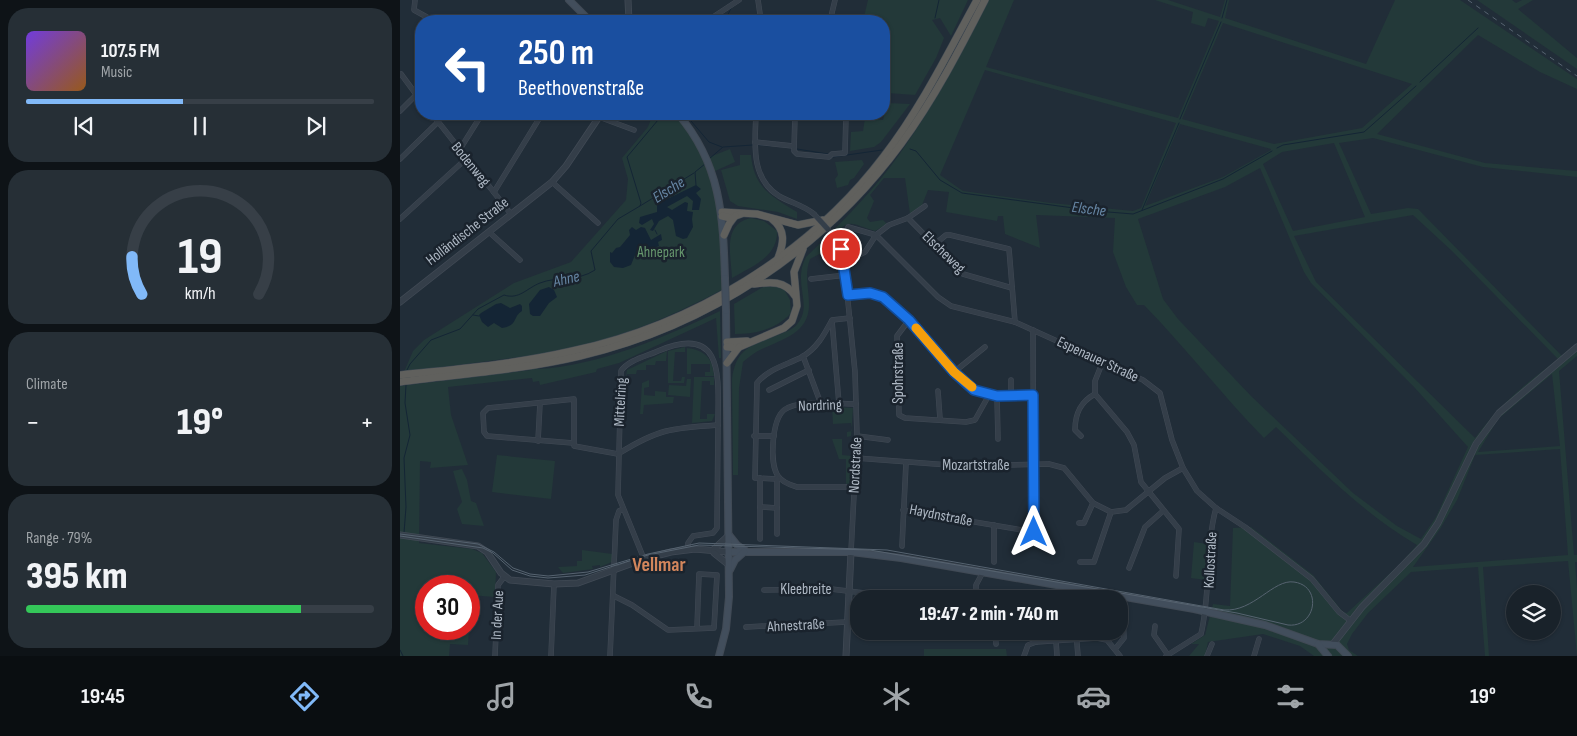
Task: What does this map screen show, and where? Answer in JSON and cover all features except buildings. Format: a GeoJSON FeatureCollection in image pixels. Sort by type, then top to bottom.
{"type":"FeatureCollection","features":[{"type":"Feature","properties":{"kind":"highway"},"geometry":{"type":"LineString","coordinates":[[400,375],[506,363],[573,351],[631,335],[696,308],[732,289],[777,259],[826,219],[886,154],[944,63],[977,0]]}},
{"type":"Feature","properties":{"kind":"highway"},"geometry":{"type":"LineString","coordinates":[[400,382],[524,367],[580,356],[635,340],[689,318],[751,284],[804,247],[859,194],[902,143],[922,114],[985,0]]}},
{"type":"Feature","properties":{"kind":"highway"},"geometry":{"type":"LineString","coordinates":[[724,235],[729,224],[736,216],[744,213]]}},
{"type":"Feature","properties":{"kind":"highway"},"geometry":{"type":"LineString","coordinates":[[722,214],[757,214],[798,225],[826,219]]}},
{"type":"Feature","properties":{"kind":"highway"},"geometry":{"type":"LineString","coordinates":[[722,214],[736,216]]}},
{"type":"Feature","properties":{"kind":"highway"},"geometry":{"type":"LineString","coordinates":[[770,217],[780,226],[783,236],[783,245],[777,259]]}},
{"type":"Feature","properties":{"kind":"highway"},"geometry":{"type":"LineString","coordinates":[[727,344],[737,348],[790,324],[796,312],[794,272],[804,247]]}},
{"type":"Feature","properties":{"kind":"highway"},"geometry":{"type":"LineString","coordinates":[[751,284],[781,284],[790,289],[796,299]]}},
{"type":"Feature","properties":{"kind":"highway"},"geometry":{"type":"LineString","coordinates":[[727,362],[733,353],[747,343]]}},
{"type":"Feature","properties":{"kind":"main road"},"geometry":{"type":"LineString","coordinates":[[569,0],[584,15]]}},
{"type":"Feature","properties":{"kind":"main road"},"geometry":{"type":"LineString","coordinates":[[683,120],[692,131],[713,172],[722,214],[724,235],[727,344],[729,612],[719,656]]}},
{"type":"Feature","properties":{"kind":"main road"},"geometry":{"type":"LineString","coordinates":[[729,535],[746,552]]}},
{"type":"Feature","properties":{"kind":"main road"},"geometry":{"type":"LineString","coordinates":[[729,552],[851,552],[901,558],[1206,611],[1275,627],[1318,644],[1332,645],[1348,656]]}},
{"type":"Feature","properties":{"kind":"main road"},"geometry":{"type":"LineString","coordinates":[[729,568],[735,560],[746,552]]}},
{"type":"Feature","properties":{"kind":"main road"},"geometry":{"type":"LineString","coordinates":[[1318,644],[1327,655],[1332,645]]}},
{"type":"Feature","properties":{"kind":"street"},"geometry":{"type":"LineString","coordinates":[[415,0],[414,10],[423,15]]}},
{"type":"Feature","properties":{"kind":"street"},"geometry":{"type":"LineString","coordinates":[[628,0],[629,15]]}},
{"type":"Feature","properties":{"kind":"street"},"geometry":{"type":"LineString","coordinates":[[758,0],[760,15]]}},
{"type":"Feature","properties":{"kind":"street"},"geometry":{"type":"LineString","coordinates":[[831,15],[835,2],[840,0]]}},
{"type":"Feature","properties":{"kind":"street"},"geometry":{"type":"LineString","coordinates":[[716,15],[735,3]]}},
{"type":"Feature","properties":{"kind":"street"},"geometry":{"type":"LineString","coordinates":[[401,74],[415,94]]}},
{"type":"Feature","properties":{"kind":"street"},"geometry":{"type":"LineString","coordinates":[[400,111],[415,96]]}},
{"type":"Feature","properties":{"kind":"street"},"geometry":{"type":"LineString","coordinates":[[460,149],[478,120]]}},
{"type":"Feature","properties":{"kind":"street"},"geometry":{"type":"LineString","coordinates":[[494,192],[538,120]]}},
{"type":"Feature","properties":{"kind":"street","name":"Holländische Straße"},"geometry":{"type":"LineString","coordinates":[[400,302],[552,182],[566,166],[597,120]]}},
{"type":"Feature","properties":{"kind":"street"},"geometry":{"type":"LineString","coordinates":[[611,120],[634,130]]}},
{"type":"Feature","properties":{"kind":"street"},"geometry":{"type":"LineString","coordinates":[[756,120],[755,145],[794,148]]}},
{"type":"Feature","properties":{"kind":"street"},"geometry":{"type":"LineString","coordinates":[[795,120],[794,148],[797,154],[829,157],[832,154],[845,154],[846,120]]}},
{"type":"Feature","properties":{"kind":"street"},"geometry":{"type":"LineString","coordinates":[[400,159],[438,122]]}},
{"type":"Feature","properties":{"kind":"street","name":"Bodenweg"},"geometry":{"type":"LineString","coordinates":[[438,122],[511,214]]}},
{"type":"Feature","properties":{"kind":"street","name":"Nordstraße"},"geometry":{"type":"LineString","coordinates":[[755,145],[760,177],[770,188],[814,214],[835,237],[844,262],[850,318],[857,436],[846,656]]}},
{"type":"Feature","properties":{"kind":"street"},"geometry":{"type":"LineString","coordinates":[[400,219],[467,158]]}},
{"type":"Feature","properties":{"kind":"street"},"geometry":{"type":"LineString","coordinates":[[552,182],[598,223]]}},
{"type":"Feature","properties":{"kind":"street","name":"Elscheweg"},"geometry":{"type":"LineString","coordinates":[[876,236],[889,225],[908,218],[925,206]]}},
{"type":"Feature","properties":{"kind":"street","name":"Elscheweg"},"geometry":{"type":"LineString","coordinates":[[908,218],[963,274],[1012,288]]}},
{"type":"Feature","properties":{"kind":"street","name":"Espenauer Straße"},"geometry":{"type":"LineString","coordinates":[[848,227],[876,236],[938,297],[951,306],[1015,322],[1143,380],[1160,393],[1172,440],[1183,468],[1197,491],[1216,508],[1245,527],[1312,579],[1339,612],[1351,622]]}},
{"type":"Feature","properties":{"kind":"street"},"geometry":{"type":"LineString","coordinates":[[489,232],[520,260]]}},
{"type":"Feature","properties":{"kind":"street"},"geometry":{"type":"LineString","coordinates":[[935,244],[950,235],[1009,249],[1015,322]]}},
{"type":"Feature","properties":{"kind":"street"},"geometry":{"type":"LineString","coordinates":[[844,262],[865,252],[876,236]]}},
{"type":"Feature","properties":{"kind":"street"},"geometry":{"type":"LineString","coordinates":[[811,279],[846,275]]}},
{"type":"Feature","properties":{"kind":"street"},"geometry":{"type":"LineString","coordinates":[[848,295],[870,293],[883,297],[909,320],[954,372],[974,390],[997,396],[1033,395]]}},
{"type":"Feature","properties":{"kind":"street"},"geometry":{"type":"LineString","coordinates":[[832,320],[850,318]]}},
{"type":"Feature","properties":{"kind":"street"},"geometry":{"type":"LineString","coordinates":[[832,320],[821,340],[803,356],[765,374],[757,383],[754,436],[755,478],[778,478],[788,485],[797,487],[854,487]]}},
{"type":"Feature","properties":{"kind":"street"},"geometry":{"type":"LineString","coordinates":[[832,320],[839,404]]}},
{"type":"Feature","properties":{"kind":"street","name":"Spohrstraße"},"geometry":{"type":"LineString","coordinates":[[909,320],[897,336],[899,414],[904,418],[966,422],[975,420],[989,395]]}},
{"type":"Feature","properties":{"kind":"street"},"geometry":{"type":"LineString","coordinates":[[1033,330],[1034,464]]}},
{"type":"Feature","properties":{"kind":"street","name":"Mittelring"},"geometry":{"type":"LineString","coordinates":[[644,559],[640,544],[618,495],[621,371],[627,364],[668,347],[690,344],[698,346],[712,357],[716,364],[718,374],[718,425],[716,528],[713,533],[693,536],[688,543],[688,550]]}},
{"type":"Feature","properties":{"kind":"street"},"geometry":{"type":"LineString","coordinates":[[954,372],[985,347]]}},
{"type":"Feature","properties":{"kind":"street"},"geometry":{"type":"LineString","coordinates":[[1332,645],[1362,607],[1424,544],[1442,516],[1476,444],[1499,413],[1577,347]]}},
{"type":"Feature","properties":{"kind":"street"},"geometry":{"type":"LineString","coordinates":[[803,356],[822,404]]}},
{"type":"Feature","properties":{"kind":"street"},"geometry":{"type":"LineString","coordinates":[[1103,361],[1095,381],[1095,394],[1127,432],[1134,445],[1141,482],[1179,529],[1176,576]]}},
{"type":"Feature","properties":{"kind":"street"},"geometry":{"type":"LineString","coordinates":[[769,390],[809,370]]}},
{"type":"Feature","properties":{"kind":"street"},"geometry":{"type":"LineString","coordinates":[[1011,380],[1011,396]]}},
{"type":"Feature","properties":{"kind":"street"},"geometry":{"type":"LineString","coordinates":[[938,391],[940,419]]}},
{"type":"Feature","properties":{"kind":"street"},"geometry":{"type":"LineString","coordinates":[[1082,436],[1076,430],[1076,419],[1083,401],[1095,394]]}},
{"type":"Feature","properties":{"kind":"street"},"geometry":{"type":"LineString","coordinates":[[997,396],[998,439]]}},
{"type":"Feature","properties":{"kind":"street"},"geometry":{"type":"LineString","coordinates":[[573,443],[487,436],[484,432],[484,413],[488,408],[574,399],[573,443],[576,448],[618,454]]}},
{"type":"Feature","properties":{"kind":"street"},"geometry":{"type":"LineString","coordinates":[[538,441],[540,403]]}},
{"type":"Feature","properties":{"kind":"street","name":"Nordring"},"geometry":{"type":"LineString","coordinates":[[777,534],[778,478],[774,462],[774,436],[777,420],[784,410],[795,405],[856,404]]}},
{"type":"Feature","properties":{"kind":"street","name":"Mittelring"},"geometry":{"type":"LineString","coordinates":[[618,454],[648,436],[669,429],[718,425]]}},
{"type":"Feature","properties":{"kind":"street"},"geometry":{"type":"LineString","coordinates":[[754,436],[774,436]]}},
{"type":"Feature","properties":{"kind":"street"},"geometry":{"type":"LineString","coordinates":[[857,436],[888,440]]}},
{"type":"Feature","properties":{"kind":"street","name":"Mozartstraße"},"geometry":{"type":"LineString","coordinates":[[856,458],[906,463],[988,466],[1049,464],[1064,468],[1094,503],[1111,512]]}},
{"type":"Feature","properties":{"kind":"street","name":"Haydnstraße"},"geometry":{"type":"LineString","coordinates":[[906,463],[903,510],[1034,532],[1034,464]]}},
{"type":"Feature","properties":{"kind":"street"},"geometry":{"type":"LineString","coordinates":[[1080,562],[1094,562],[1111,512],[1126,510],[1148,491],[1183,468]]}},
{"type":"Feature","properties":{"kind":"street"},"geometry":{"type":"LineString","coordinates":[[760,478],[760,539]]}},
{"type":"Feature","properties":{"kind":"street"},"geometry":{"type":"LineString","coordinates":[[1079,523],[1084,523],[1094,503]]}},
{"type":"Feature","properties":{"kind":"street"},"geometry":{"type":"LineString","coordinates":[[760,508],[777,508]]}},
{"type":"Feature","properties":{"kind":"street","name":"Kollostraße"},"geometry":{"type":"LineString","coordinates":[[1167,655],[1201,634],[1206,611],[1210,530],[1216,508]]}},
{"type":"Feature","properties":{"kind":"street"},"geometry":{"type":"LineString","coordinates":[[610,656],[616,520],[618,511],[623,509]]}},
{"type":"Feature","properties":{"kind":"street"},"geometry":{"type":"LineString","coordinates":[[902,546],[903,510]]}},
{"type":"Feature","properties":{"kind":"street"},"geometry":{"type":"LineString","coordinates":[[1129,568],[1145,527],[1163,511]]}},
{"type":"Feature","properties":{"kind":"street","name":"Haydnstraße"},"geometry":{"type":"LineString","coordinates":[[994,525],[994,562]]}},
{"type":"Feature","properties":{"kind":"street"},"geometry":{"type":"LineString","coordinates":[[400,535],[478,546],[488,552],[504,577],[518,582],[554,584],[578,583],[615,567],[688,550],[729,552]]}},
{"type":"Feature","properties":{"kind":"street"},"geometry":{"type":"LineString","coordinates":[[714,551],[729,535]]}},
{"type":"Feature","properties":{"kind":"street"},"geometry":{"type":"LineString","coordinates":[[714,551],[729,568]]}},
{"type":"Feature","properties":{"kind":"street"},"geometry":{"type":"LineString","coordinates":[[840,552],[847,558],[850,566]]}},
{"type":"Feature","properties":{"kind":"street"},"geometry":{"type":"LineString","coordinates":[[976,590],[976,585],[983,572]]}},
{"type":"Feature","properties":{"kind":"street"},"geometry":{"type":"LineString","coordinates":[[614,596],[632,605],[668,630],[714,628],[717,575],[699,574],[696,628]]}},
{"type":"Feature","properties":{"kind":"street","name":"In der Aue"},"geometry":{"type":"LineString","coordinates":[[495,656],[498,585],[504,577]]}},
{"type":"Feature","properties":{"kind":"street"},"geometry":{"type":"LineString","coordinates":[[551,656],[554,584]]}},
{"type":"Feature","properties":{"kind":"street","name":"Kleebreite"},"geometry":{"type":"LineString","coordinates":[[764,590],[812,588],[848,590]]}},
{"type":"Feature","properties":{"kind":"street","name":"Ahnestraße"},"geometry":{"type":"LineString","coordinates":[[746,627],[847,622]]}},
{"type":"Feature","properties":{"kind":"street"},"geometry":{"type":"LineString","coordinates":[[1155,626],[1154,635],[1167,655]]}},
{"type":"Feature","properties":{"kind":"street"},"geometry":{"type":"LineString","coordinates":[[1341,651],[1345,629]]}},
{"type":"Feature","properties":{"kind":"street"},"geometry":{"type":"LineString","coordinates":[[1254,656],[1258,639]]}},
{"type":"Feature","properties":{"kind":"street"},"geometry":{"type":"LineString","coordinates":[[996,640],[996,644]]}},
{"type":"Feature","properties":{"kind":"street"},"geometry":{"type":"LineString","coordinates":[[1024,656],[1028,645],[1036,642],[1077,640],[1078,656]]}},
{"type":"Feature","properties":{"kind":"street"},"geometry":{"type":"LineString","coordinates":[[1108,640],[1116,648],[1120,656]]}},
{"type":"Feature","properties":{"kind":"street"},"geometry":{"type":"LineString","coordinates":[[1116,648],[1122,640]]}},
{"type":"Feature","properties":{"kind":"street"},"geometry":{"type":"LineString","coordinates":[[1056,641],[1057,656]]}},
{"type":"Feature","properties":{"kind":"street"},"geometry":{"type":"LineString","coordinates":[[1207,656],[1212,644]]}},
{"type":"Feature","properties":{"kind":"green space"},"geometry":{"type":"Polygon","coordinates":[[[868,0],[968,0],[951,36],[940,18],[932,20],[944,38],[936,58],[915,95],[890,93],[890,15],[864,15],[868,0]]]}},
{"type":"Feature","properties":{"kind":"green space"},"geometry":{"type":"Polygon","coordinates":[[[989,0],[1014,0],[986,67],[1178,118],[1219,21],[1208,18],[1205,27],[1191,23],[1193,12],[1155,0],[1168,0],[1220,17],[1225,0],[1229,0],[1225,18],[1366,64],[1395,0],[1460,0],[1577,79],[1577,89],[1540,72],[1478,35],[1377,134],[1485,163],[1577,171],[1577,177],[1483,167],[1373,138],[1339,143],[1371,214],[1408,208],[1418,209],[1562,356],[1577,343],[1577,356],[1559,371],[1574,555],[1577,555],[1577,562],[1575,562],[1577,656],[1568,561],[1483,567],[1489,656],[1485,656],[1478,567],[1411,572],[1368,613],[1352,634],[1347,644],[1349,650],[1358,656],[1314,656],[1300,646],[1263,634],[1208,642],[1205,656],[1189,656],[1199,644],[1191,644],[1205,635],[1213,604],[1230,606],[1233,528],[1251,527],[1313,575],[1343,612],[1347,613],[1399,565],[1417,545],[1379,520],[1361,505],[1326,475],[1276,427],[1264,438],[1144,305],[1137,305],[1126,287],[1113,252],[1115,218],[1036,215],[1040,248],[1005,234],[1003,216],[998,216],[997,221],[946,212],[949,192],[928,190],[922,205],[910,214],[905,178],[884,178],[870,195],[874,201],[867,218],[870,222],[883,220],[887,224],[875,231],[855,224],[842,227],[831,239],[834,246],[810,259],[807,276],[808,315],[800,329],[757,352],[743,362],[739,388],[738,475],[733,475],[732,379],[737,360],[741,354],[753,345],[789,331],[798,323],[804,308],[801,276],[806,257],[856,207],[891,166],[937,97],[989,0]],[[1223,23],[1182,119],[1274,144],[1362,128],[1412,84],[1223,23]],[[985,70],[940,175],[963,191],[1051,203],[1133,211],[1141,208],[1176,123],[985,70]],[[1180,124],[1145,206],[1223,177],[1271,149],[1180,124]],[[1334,143],[1282,152],[1263,164],[1293,231],[1365,217],[1334,143]],[[1260,168],[1225,187],[1138,219],[1163,299],[1178,319],[1251,396],[1353,493],[1397,526],[1421,539],[1436,517],[1468,447],[1415,388],[1311,283],[1304,272],[1260,168]],[[1413,215],[1294,236],[1316,282],[1475,438],[1494,414],[1558,359],[1452,251],[1413,215]],[[1552,374],[1498,419],[1478,452],[1560,446],[1552,374]],[[1560,449],[1475,455],[1457,500],[1440,529],[1413,567],[1568,555],[1560,449]]]}},
{"type":"Feature","properties":{"kind":"green space"},"geometry":{"type":"Polygon","coordinates":[[[1477,0],[1512,0],[1516,3],[1522,0],[1533,0],[1518,9],[1577,58],[1577,69],[1477,0]]]}},
{"type":"Feature","properties":{"kind":"green space"},"geometry":{"type":"Polygon","coordinates":[[[890,103],[910,104],[881,142],[874,147],[850,151],[851,132],[863,131],[865,120],[890,120],[890,103]]]}},
{"type":"Feature","properties":{"kind":"green space","name":"Ahnepark"},"geometry":{"type":"Polygon","coordinates":[[[651,120],[682,120],[707,158],[730,149],[735,162],[713,172],[718,191],[725,288],[633,330],[610,338],[536,356],[538,369],[561,367],[631,349],[677,331],[720,311],[721,358],[719,358],[716,318],[619,363],[597,369],[596,372],[540,385],[539,381],[533,382],[532,378],[448,387],[451,415],[468,465],[430,468],[431,462],[420,461],[419,543],[472,549],[482,553],[496,572],[495,597],[480,596],[480,575],[415,575],[415,640],[468,640],[468,645],[450,644],[449,656],[400,656],[400,386],[531,370],[528,356],[404,372],[413,351],[424,340],[514,283],[571,262],[626,200],[628,179],[622,158],[648,127],[651,120]]]}},
{"type":"Feature","properties":{"kind":"green space"},"geometry":{"type":"Polygon","coordinates":[[[740,155],[751,155],[756,176],[765,190],[797,212],[797,219],[778,212],[738,206],[730,201],[721,170],[740,165],[740,155]]]}},
{"type":"Feature","properties":{"kind":"green space"},"geometry":{"type":"Polygon","coordinates":[[[862,160],[864,164],[848,185],[837,188],[835,179],[838,175],[835,162],[862,160]]]}},
{"type":"Feature","properties":{"kind":"green space"},"geometry":{"type":"Polygon","coordinates":[[[751,218],[764,221],[777,231],[776,240],[773,248],[762,260],[732,278],[730,242],[732,234],[742,221],[751,218]]]}},
{"type":"Feature","properties":{"kind":"green space"},"geometry":{"type":"Polygon","coordinates":[[[774,286],[784,289],[790,300],[791,313],[772,327],[750,333],[735,334],[734,304],[763,287],[774,286]]]}},
{"type":"Feature","properties":{"kind":"green space"},"geometry":{"type":"Polygon","coordinates":[[[685,347],[685,352],[675,352],[673,381],[681,381],[682,377],[685,377],[684,383],[668,383],[668,351],[685,347]]]}},
{"type":"Feature","properties":{"kind":"green space"},"geometry":{"type":"Polygon","coordinates":[[[687,348],[703,353],[710,360],[714,376],[705,376],[705,372],[710,372],[710,364],[691,364],[691,374],[687,374],[687,348]]]}},
{"type":"Feature","properties":{"kind":"green space"},"geometry":{"type":"Polygon","coordinates":[[[667,351],[666,361],[656,361],[655,365],[646,365],[646,370],[637,370],[636,374],[627,374],[627,383],[625,383],[627,370],[667,351]]]}},
{"type":"Feature","properties":{"kind":"green space"},"geometry":{"type":"Polygon","coordinates":[[[694,377],[714,377],[714,385],[710,385],[710,381],[702,381],[700,419],[707,419],[707,414],[715,414],[712,421],[692,423],[694,377]]]}},
{"type":"Feature","properties":{"kind":"green space"},"geometry":{"type":"Polygon","coordinates":[[[687,379],[691,379],[690,397],[668,395],[669,385],[686,386],[687,379]]]}},
{"type":"Feature","properties":{"kind":"green space"},"geometry":{"type":"Polygon","coordinates":[[[649,380],[649,387],[644,388],[644,395],[655,396],[655,391],[666,392],[666,397],[674,397],[673,403],[644,405],[643,414],[640,414],[642,383],[649,380]]]}},
{"type":"Feature","properties":{"kind":"green space"},"geometry":{"type":"Polygon","coordinates":[[[832,407],[853,408],[852,428],[851,423],[833,424],[832,407]]]}},
{"type":"Feature","properties":{"kind":"green space"},"geometry":{"type":"Polygon","coordinates":[[[851,431],[851,436],[847,437],[847,432],[851,431]]]}},
{"type":"Feature","properties":{"kind":"green space"},"geometry":{"type":"Polygon","coordinates":[[[832,439],[842,439],[842,455],[852,456],[851,483],[846,484],[846,459],[839,459],[832,439]]]}},
{"type":"Feature","properties":{"kind":"green space"},"geometry":{"type":"Polygon","coordinates":[[[497,455],[555,461],[551,499],[492,492],[497,455]]]}},
{"type":"Feature","properties":{"kind":"green space"},"geometry":{"type":"Polygon","coordinates":[[[462,469],[467,480],[471,501],[476,503],[484,526],[462,524],[457,509],[462,502],[453,471],[462,469]]]}},
{"type":"Feature","properties":{"kind":"green space"},"geometry":{"type":"Polygon","coordinates":[[[1194,542],[1207,544],[1206,580],[1191,578],[1194,542]]]}},
{"type":"Feature","properties":{"kind":"green space"},"geometry":{"type":"Polygon","coordinates":[[[582,550],[612,554],[612,562],[600,567],[600,565],[592,566],[593,569],[563,573],[558,567],[577,566],[577,561],[582,561],[582,550]]]}},
{"type":"Feature","properties":{"kind":"green space"},"geometry":{"type":"Polygon","coordinates":[[[924,649],[1006,649],[1007,656],[924,656],[924,649]]]}},
{"type":"Feature","properties":{"kind":"water"},"geometry":{"type":"Polygon","coordinates":[[[696,185],[701,189],[696,193],[701,199],[699,210],[692,210],[693,201],[687,196],[667,207],[672,210],[685,202],[688,203],[687,211],[693,212],[693,227],[687,238],[683,239],[676,236],[673,220],[668,216],[659,221],[653,231],[650,230],[654,224],[652,219],[642,225],[639,223],[640,217],[657,212],[657,204],[696,185]]]}},
{"type":"Feature","properties":{"kind":"water"},"geometry":{"type":"Polygon","coordinates":[[[632,227],[636,230],[641,227],[645,228],[651,240],[661,234],[662,240],[658,242],[659,246],[635,255],[631,265],[623,268],[614,267],[610,262],[610,252],[612,253],[616,248],[620,247],[630,235],[629,230],[632,227]]]}},
{"type":"Feature","properties":{"kind":"water"},"geometry":{"type":"Polygon","coordinates":[[[549,287],[554,290],[557,297],[549,303],[540,316],[533,316],[530,314],[529,304],[540,290],[549,287]]]}},
{"type":"Feature","properties":{"kind":"water"},"geometry":{"type":"Polygon","coordinates":[[[501,303],[510,308],[520,304],[522,311],[513,323],[507,327],[502,328],[494,323],[488,327],[482,322],[479,315],[496,304],[501,303]]]}},
{"type":"Feature","properties":{"kind":"waterway"},"geometry":{"type":"LineString","coordinates":[[935,18],[939,0]]}},
{"type":"Feature","properties":{"kind":"waterway"},"geometry":{"type":"LineString","coordinates":[[1222,18],[1227,0]]}},
{"type":"Feature","properties":{"kind":"waterway","name":"Ahne"},"geometry":{"type":"LineString","coordinates":[[728,15],[732,6]]}},
{"type":"Feature","properties":{"kind":"waterway"},"geometry":{"type":"LineString","coordinates":[[1180,119],[1221,22]]}},
{"type":"Feature","properties":{"kind":"waterway","name":"Elsche"},"geometry":{"type":"LineString","coordinates":[[1420,82],[1478,28]]}},
{"type":"Feature","properties":{"kind":"waterway","name":"Elsche"},"geometry":{"type":"LineString","coordinates":[[1277,148],[1283,145],[1364,132],[1416,86]]}},
{"type":"Feature","properties":{"kind":"waterway","name":"Ahne"},"geometry":{"type":"LineString","coordinates":[[407,370],[431,340],[460,329],[478,309],[504,295],[519,295],[540,283],[574,278],[595,270],[591,251],[618,219],[640,206],[641,203],[627,157],[658,120]]}},
{"type":"Feature","properties":{"kind":"waterway","name":"Elsche"},"geometry":{"type":"LineString","coordinates":[[690,120],[709,142],[722,147]]}},
{"type":"Feature","properties":{"kind":"waterway"},"geometry":{"type":"LineString","coordinates":[[1142,210],[1179,123]]}},
{"type":"Feature","properties":{"kind":"waterway","name":"Elsche"},"geometry":{"type":"LineString","coordinates":[[709,159],[723,147],[753,145]]}},
{"type":"Feature","properties":{"kind":"waterway","name":"Elsche"},"geometry":{"type":"LineString","coordinates":[[757,145],[771,146]]}},
{"type":"Feature","properties":{"kind":"waterway","name":"Elsche"},"geometry":{"type":"LineString","coordinates":[[797,149],[828,154]]}},
{"type":"Feature","properties":{"kind":"waterway","name":"Elsche"},"geometry":{"type":"LineString","coordinates":[[910,149],[916,151],[940,180],[962,193],[1096,211],[1133,214],[1223,179],[1272,151]]}},
{"type":"Feature","properties":{"kind":"waterway","name":"Elsche"},"geometry":{"type":"LineString","coordinates":[[833,157],[882,150]]}},
{"type":"Feature","properties":{"kind":"waterway","name":"Elsche"},"geometry":{"type":"LineString","coordinates":[[696,185],[695,172],[705,164]]}},
{"type":"Feature","properties":{"kind":"waterway","name":"Elsche"},"geometry":{"type":"LineString","coordinates":[[640,206],[694,173]]}},
{"type":"Feature","properties":{"kind":"waterway"},"geometry":{"type":"LineString","coordinates":[[655,230],[657,234]]}},
{"type":"Feature","properties":{"kind":"waterway","name":"Ahne"},"geometry":{"type":"LineString","coordinates":[[473,315],[479,316]]}},
{"type":"Feature","properties":{"kind":"waterway"},"geometry":{"type":"LineString","coordinates":[[404,533],[406,507],[404,458],[410,435],[405,403],[406,385]]}},
{"type":"Feature","properties":{"kind":"waterway"},"geometry":{"type":"LineString","coordinates":[[400,650],[403,656]]}},
{"type":"Feature","properties":{"kind":"tram line"},"geometry":{"type":"LineString","coordinates":[[400,534],[478,544],[494,552],[513,568],[530,574],[548,576],[588,572],[648,554],[699,543],[887,550],[1224,610],[1245,606],[1278,585],[1294,582],[1303,585],[1309,591],[1312,598],[1312,606],[1310,614],[1305,620],[1297,624],[1288,625],[1237,613],[870,550],[699,545],[648,555],[585,575],[548,578],[530,576],[512,570],[493,553],[483,548],[400,536]]}},
{"type":"Feature","properties":{"kind":"railway"},"geometry":{"type":"LineString","coordinates":[[1468,0],[1577,76]]}},
{"type":"Feature","properties":{"kind":"slow traffic"},"geometry":{"type":"LineString","coordinates":[[916,328],[963,382],[972,387]]}},
{"type":"Feature","properties":{"kind":"district","name":"Vellmar"},"geometry":{"type":"Point","coordinates":[659,564]}},
{"type":"Feature","properties":{"kind":"route"},"geometry":{"type":"LineString","coordinates":[[841,249],[848,295],[870,293],[883,297],[909,320],[963,382],[974,390],[997,396],[1033,395],[1034,532]]}}]}
